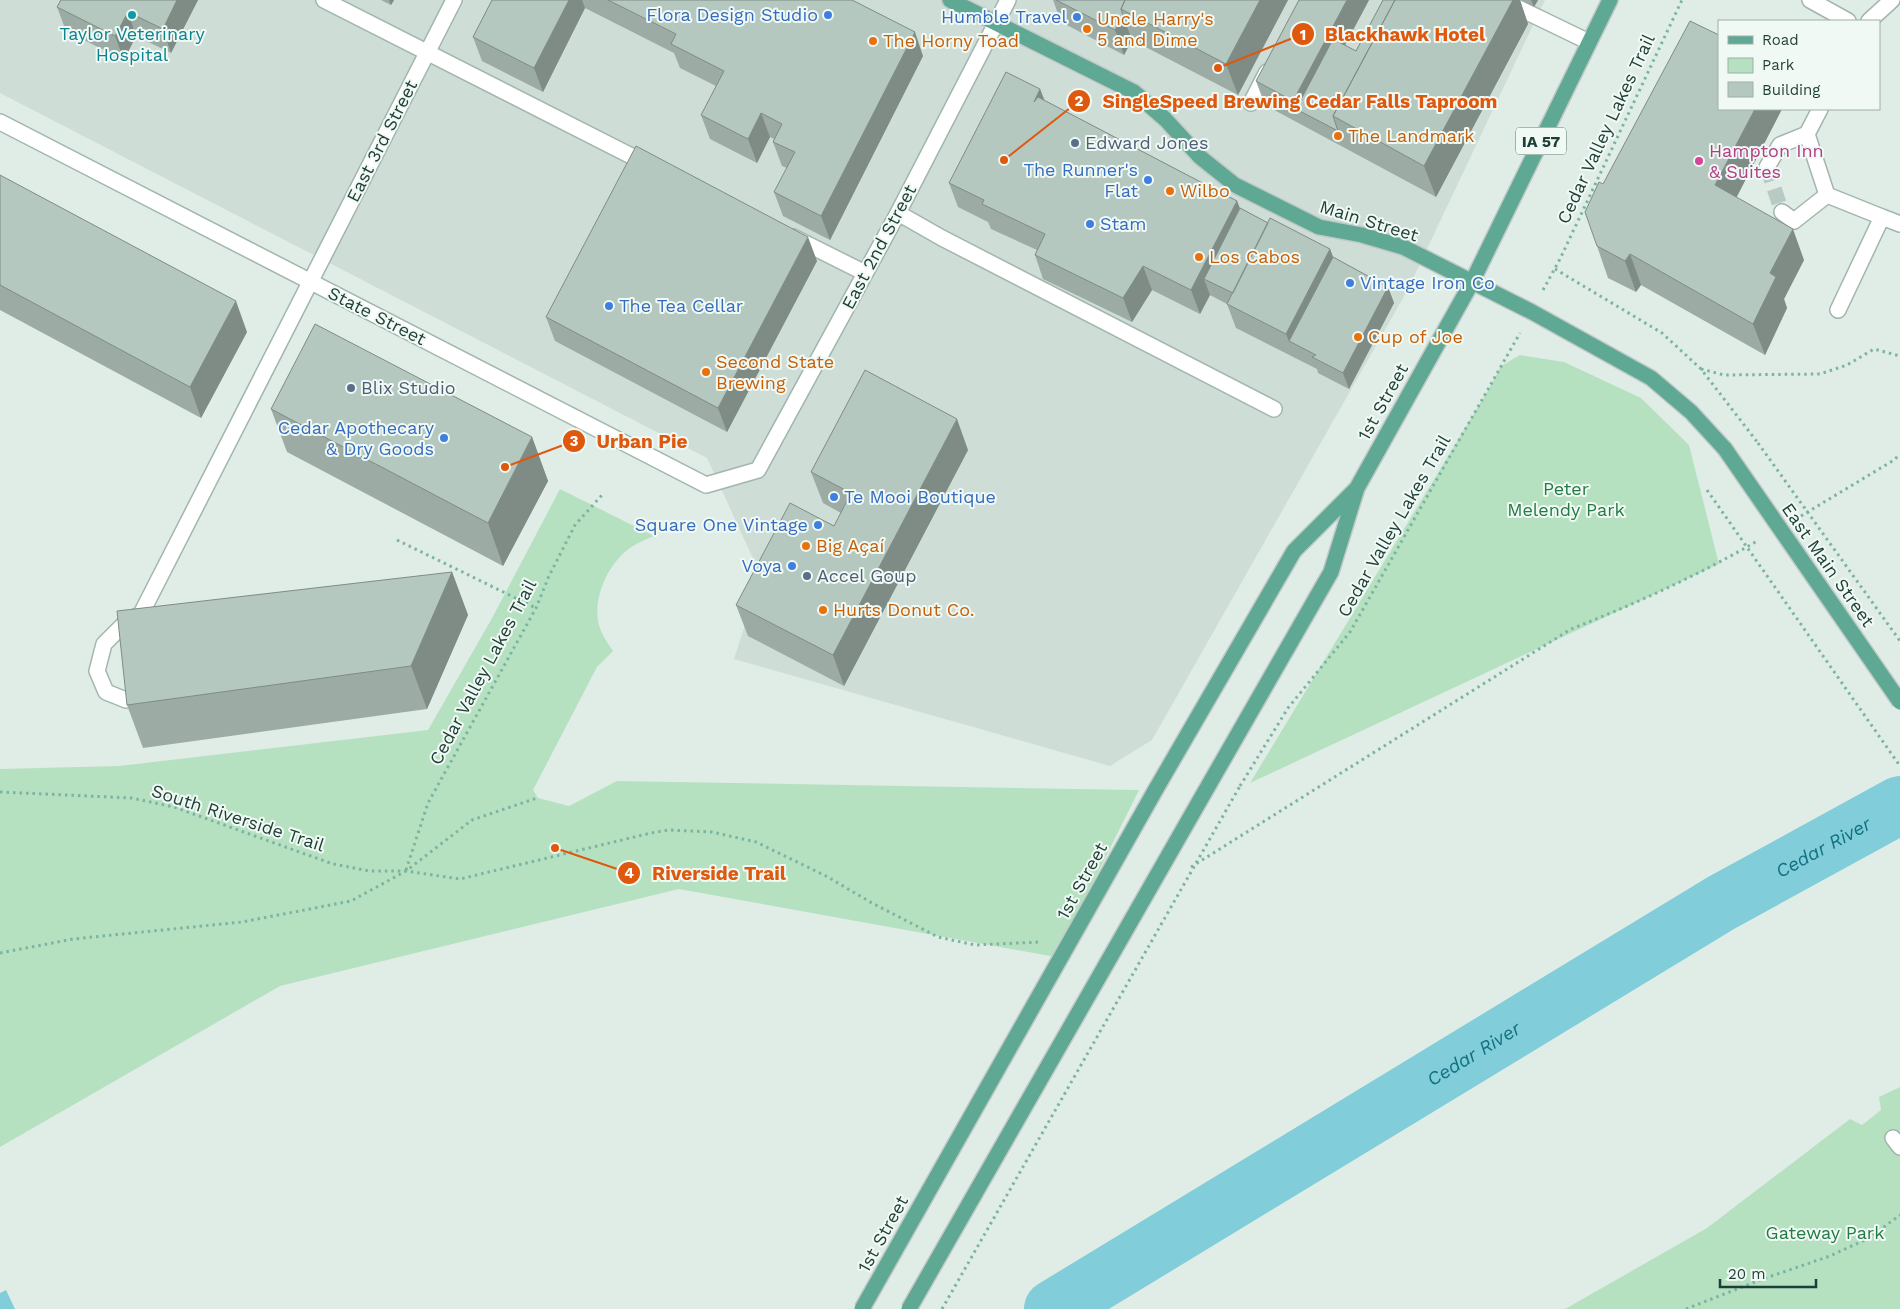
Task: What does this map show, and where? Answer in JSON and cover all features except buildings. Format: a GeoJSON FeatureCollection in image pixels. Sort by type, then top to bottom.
{"type":"FeatureCollection","features":[{"type":"Feature","properties":{"kind":"main road","name":"Main Street"},"geometry":{"type":"LineString","coordinates":[[950,0],[1134,92],[1166,119],[1200,157],[1235,185],[1319,227],[1362,235],[1403,247],[1532,312],[1651,378],[1691,412],[1725,449]]}},
{"type":"Feature","properties":{"kind":"main road","name":"IA 57"},"geometry":{"type":"LineString","coordinates":[[1472,282],[1610,0]]}},
{"type":"Feature","properties":{"kind":"main road","name":"1st Street"},"geometry":{"type":"LineString","coordinates":[[909,1309],[1331,572],[1357,488],[1472,282]]}},
{"type":"Feature","properties":{"kind":"main road","name":"East Main Street"},"geometry":{"type":"LineString","coordinates":[[1725,449],[1900,702]]}},
{"type":"Feature","properties":{"kind":"main road","name":"1st Street"},"geometry":{"type":"LineString","coordinates":[[862,1309],[1156,788],[1294,551],[1357,488]]}},
{"type":"Feature","properties":{"kind":"street"},"geometry":{"type":"LineString","coordinates":[[324,0],[666,174]]}},
{"type":"Feature","properties":{"kind":"street","name":"East 3rd Street"},"geometry":{"type":"LineString","coordinates":[[126,700],[106,692],[97,671],[104,644],[124,623],[141,614],[454,0]]}},
{"type":"Feature","properties":{"kind":"street","name":"East 2nd Street"},"geometry":{"type":"LineString","coordinates":[[758,470],[898,213],[1008,0]]}},
{"type":"Feature","properties":{"kind":"street"},"geometry":{"type":"LineString","coordinates":[[1502,0],[1589,42]]}},
{"type":"Feature","properties":{"kind":"street"},"geometry":{"type":"LineString","coordinates":[[1810,0],[1846,20]]}},
{"type":"Feature","properties":{"kind":"street"},"geometry":{"type":"LineString","coordinates":[[1870,20],[1892,0]]}},
{"type":"Feature","properties":{"kind":"street"},"geometry":{"type":"LineString","coordinates":[[1251,103],[1274,60]]}},
{"type":"Feature","properties":{"kind":"street"},"geometry":{"type":"LineString","coordinates":[[1767,166],[1780,145],[1806,134],[1819,110]]}},
{"type":"Feature","properties":{"kind":"street","name":"State Street"},"geometry":{"type":"LineString","coordinates":[[0,122],[706,485],[758,470]]}},
{"type":"Feature","properties":{"kind":"street"},"geometry":{"type":"LineString","coordinates":[[1806,134],[1827,195],[1900,224]]}},
{"type":"Feature","properties":{"kind":"street"},"geometry":{"type":"LineString","coordinates":[[1782,212],[1794,221],[1827,195]]}},
{"type":"Feature","properties":{"kind":"street"},"geometry":{"type":"LineString","coordinates":[[898,213],[942,238],[1274,409]]}},
{"type":"Feature","properties":{"kind":"street"},"geometry":{"type":"LineString","coordinates":[[1838,310],[1882,217]]}},
{"type":"Feature","properties":{"kind":"street"},"geometry":{"type":"LineString","coordinates":[[781,231],[865,273]]}},
{"type":"Feature","properties":{"kind":"path","name":"Cedar Valley Lakes Trail"},"geometry":{"type":"LineString","coordinates":[[942,1309],[1240,786],[1288,708],[1350,632],[1532,312],[1555,269],[1682,0]]}},
{"type":"Feature","properties":{"kind":"path"},"geometry":{"type":"LineString","coordinates":[[1555,269],[1662,333],[1701,369],[1758,443],[1900,641]]}},
{"type":"Feature","properties":{"kind":"path"},"geometry":{"type":"LineString","coordinates":[[1701,369],[1724,375],[1820,374],[1847,364],[1874,349],[1900,356]]}},
{"type":"Feature","properties":{"kind":"path"},"geometry":{"type":"LineString","coordinates":[[1707,490],[1900,766]]}},
{"type":"Feature","properties":{"kind":"path","name":"Cedar Valley Lakes Trail"},"geometry":{"type":"LineString","coordinates":[[406,871],[428,803],[536,608],[549,576],[575,525],[602,495]]}},
{"type":"Feature","properties":{"kind":"path"},"geometry":{"type":"LineString","coordinates":[[397,540],[536,608]]}},
{"type":"Feature","properties":{"kind":"path","name":"South Riverside Trail"},"geometry":{"type":"LineString","coordinates":[[0,792],[132,798],[174,807],[333,864],[369,872],[406,871]]}},
{"type":"Feature","properties":{"kind":"path"},"geometry":{"type":"LineString","coordinates":[[0,953],[73,939],[242,922],[351,900],[406,871],[472,820],[538,798]]}},
{"type":"Feature","properties":{"kind":"path"},"geometry":{"type":"LineString","coordinates":[[1686,1309],[1760,1280],[1830,1256],[1869,1238],[1900,1215]]}},
{"type":"Feature","properties":{"kind":"shaded area"},"geometry":{"type":"Polygon","coordinates":[[[0,0],[1545,0],[1407,291],[1152,740],[1110,766],[734,659],[761,576],[707,458],[0,93],[0,0]]]}},
{"type":"Feature","properties":{"kind":"green space","name":"Peter Melendy Park"},"geometry":{"type":"Polygon","coordinates":[[[1520,355],[1564,362],[1641,398],[1689,445],[1719,564],[1250,783],[1501,366],[1520,355]]]}},
{"type":"Feature","properties":{"kind":"green space"},"geometry":{"type":"Polygon","coordinates":[[[560,489],[654,536],[635,545],[624,553],[609,572],[603,584],[597,608],[598,620],[602,634],[613,651],[597,667],[533,790],[538,798],[569,806],[617,781],[1139,790],[1056,957],[679,889],[280,986],[0,1147],[0,769],[119,766],[428,730],[491,620],[560,489]]]}},
{"type":"Feature","properties":{"kind":"green space","name":"Gateway Park"},"geometry":{"type":"Polygon","coordinates":[[[1900,1087],[1900,1309],[1565,1309],[1707,1228],[1850,1119],[1862,1125],[1881,1110],[1879,1097],[1900,1087]]]}},
{"type":"Feature","properties":{"kind":"water"},"geometry":{"type":"Polygon","coordinates":[[[6,1290],[15,1309],[0,1309],[0,1293],[6,1290]]]}},
{"type":"Feature","properties":{"kind":"waterway","name":"Cedar River"},"geometry":{"type":"LineString","coordinates":[[1053,1309],[1721,903],[1900,805]]}},
{"type":"Feature","properties":{"kind":"tunnel"},"geometry":{"type":"LineString","coordinates":[[1767,167],[1782,212]]}},
{"type":"Feature","properties":{"kind":"place","name":"Taylor Veterinary Hospital"},"geometry":{"type":"Point","coordinates":[132,15]}},
{"type":"Feature","properties":{"kind":"place","name":"Flora Design Studio"},"geometry":{"type":"Point","coordinates":[828,15]}},
{"type":"Feature","properties":{"kind":"place","name":"Humble Travel"},"geometry":{"type":"Point","coordinates":[1077,17]}},
{"type":"Feature","properties":{"kind":"place","name":"Uncle Harry's 5 and Dime"},"geometry":{"type":"Point","coordinates":[1087,29]}},
{"type":"Feature","properties":{"kind":"place","name":"The Horny Toad"},"geometry":{"type":"Point","coordinates":[873,41]}},
{"type":"Feature","properties":{"kind":"place","name":"Blackhawk Hotel"},"geometry":{"type":"Point","coordinates":[1218,68]}},
{"type":"Feature","properties":{"kind":"place","name":"The Landmark"},"geometry":{"type":"Point","coordinates":[1338,136]}},
{"type":"Feature","properties":{"kind":"place","name":"Edward Jones"},"geometry":{"type":"Point","coordinates":[1075,143]}},
{"type":"Feature","properties":{"kind":"place","name":"SingleSpeed Brewing Cedar Falls Taproom"},"geometry":{"type":"Point","coordinates":[1004,160]}},
{"type":"Feature","properties":{"kind":"place","name":"Hampton Inn & Suites"},"geometry":{"type":"Point","coordinates":[1699,161]}},
{"type":"Feature","properties":{"kind":"place","name":"The Runner's Flat"},"geometry":{"type":"Point","coordinates":[1148,180]}},
{"type":"Feature","properties":{"kind":"place","name":"Wilbo"},"geometry":{"type":"Point","coordinates":[1170,191]}},
{"type":"Feature","properties":{"kind":"place","name":"Stam"},"geometry":{"type":"Point","coordinates":[1090,224]}},
{"type":"Feature","properties":{"kind":"place","name":"Los Cabos"},"geometry":{"type":"Point","coordinates":[1199,257]}},
{"type":"Feature","properties":{"kind":"place","name":"Vintage Iron Co"},"geometry":{"type":"Point","coordinates":[1350,283]}},
{"type":"Feature","properties":{"kind":"place","name":"The Tea Cellar"},"geometry":{"type":"Point","coordinates":[609,306]}},
{"type":"Feature","properties":{"kind":"place","name":"Cup of Joe"},"geometry":{"type":"Point","coordinates":[1358,337]}},
{"type":"Feature","properties":{"kind":"place","name":"Second State Brewing"},"geometry":{"type":"Point","coordinates":[706,372]}},
{"type":"Feature","properties":{"kind":"place","name":"Blix Studio"},"geometry":{"type":"Point","coordinates":[351,388]}},
{"type":"Feature","properties":{"kind":"place","name":"Cedar Apothecary & Dry Goods"},"geometry":{"type":"Point","coordinates":[444,438]}},
{"type":"Feature","properties":{"kind":"place","name":"Urban Pie"},"geometry":{"type":"Point","coordinates":[505,467]}},
{"type":"Feature","properties":{"kind":"place","name":"Te Mooi Boutique"},"geometry":{"type":"Point","coordinates":[834,497]}},
{"type":"Feature","properties":{"kind":"place","name":"Square One Vintage"},"geometry":{"type":"Point","coordinates":[818,525]}},
{"type":"Feature","properties":{"kind":"place","name":"Big Açaí"},"geometry":{"type":"Point","coordinates":[806,546]}},
{"type":"Feature","properties":{"kind":"place","name":"Voya"},"geometry":{"type":"Point","coordinates":[792,566]}},
{"type":"Feature","properties":{"kind":"place","name":"Accel Goup"},"geometry":{"type":"Point","coordinates":[807,576]}},
{"type":"Feature","properties":{"kind":"place","name":"Hurts Donut Co."},"geometry":{"type":"Point","coordinates":[823,610]}},
{"type":"Feature","properties":{"kind":"place","name":"Riverside Trail"},"geometry":{"type":"Point","coordinates":[555,848]}}]}
